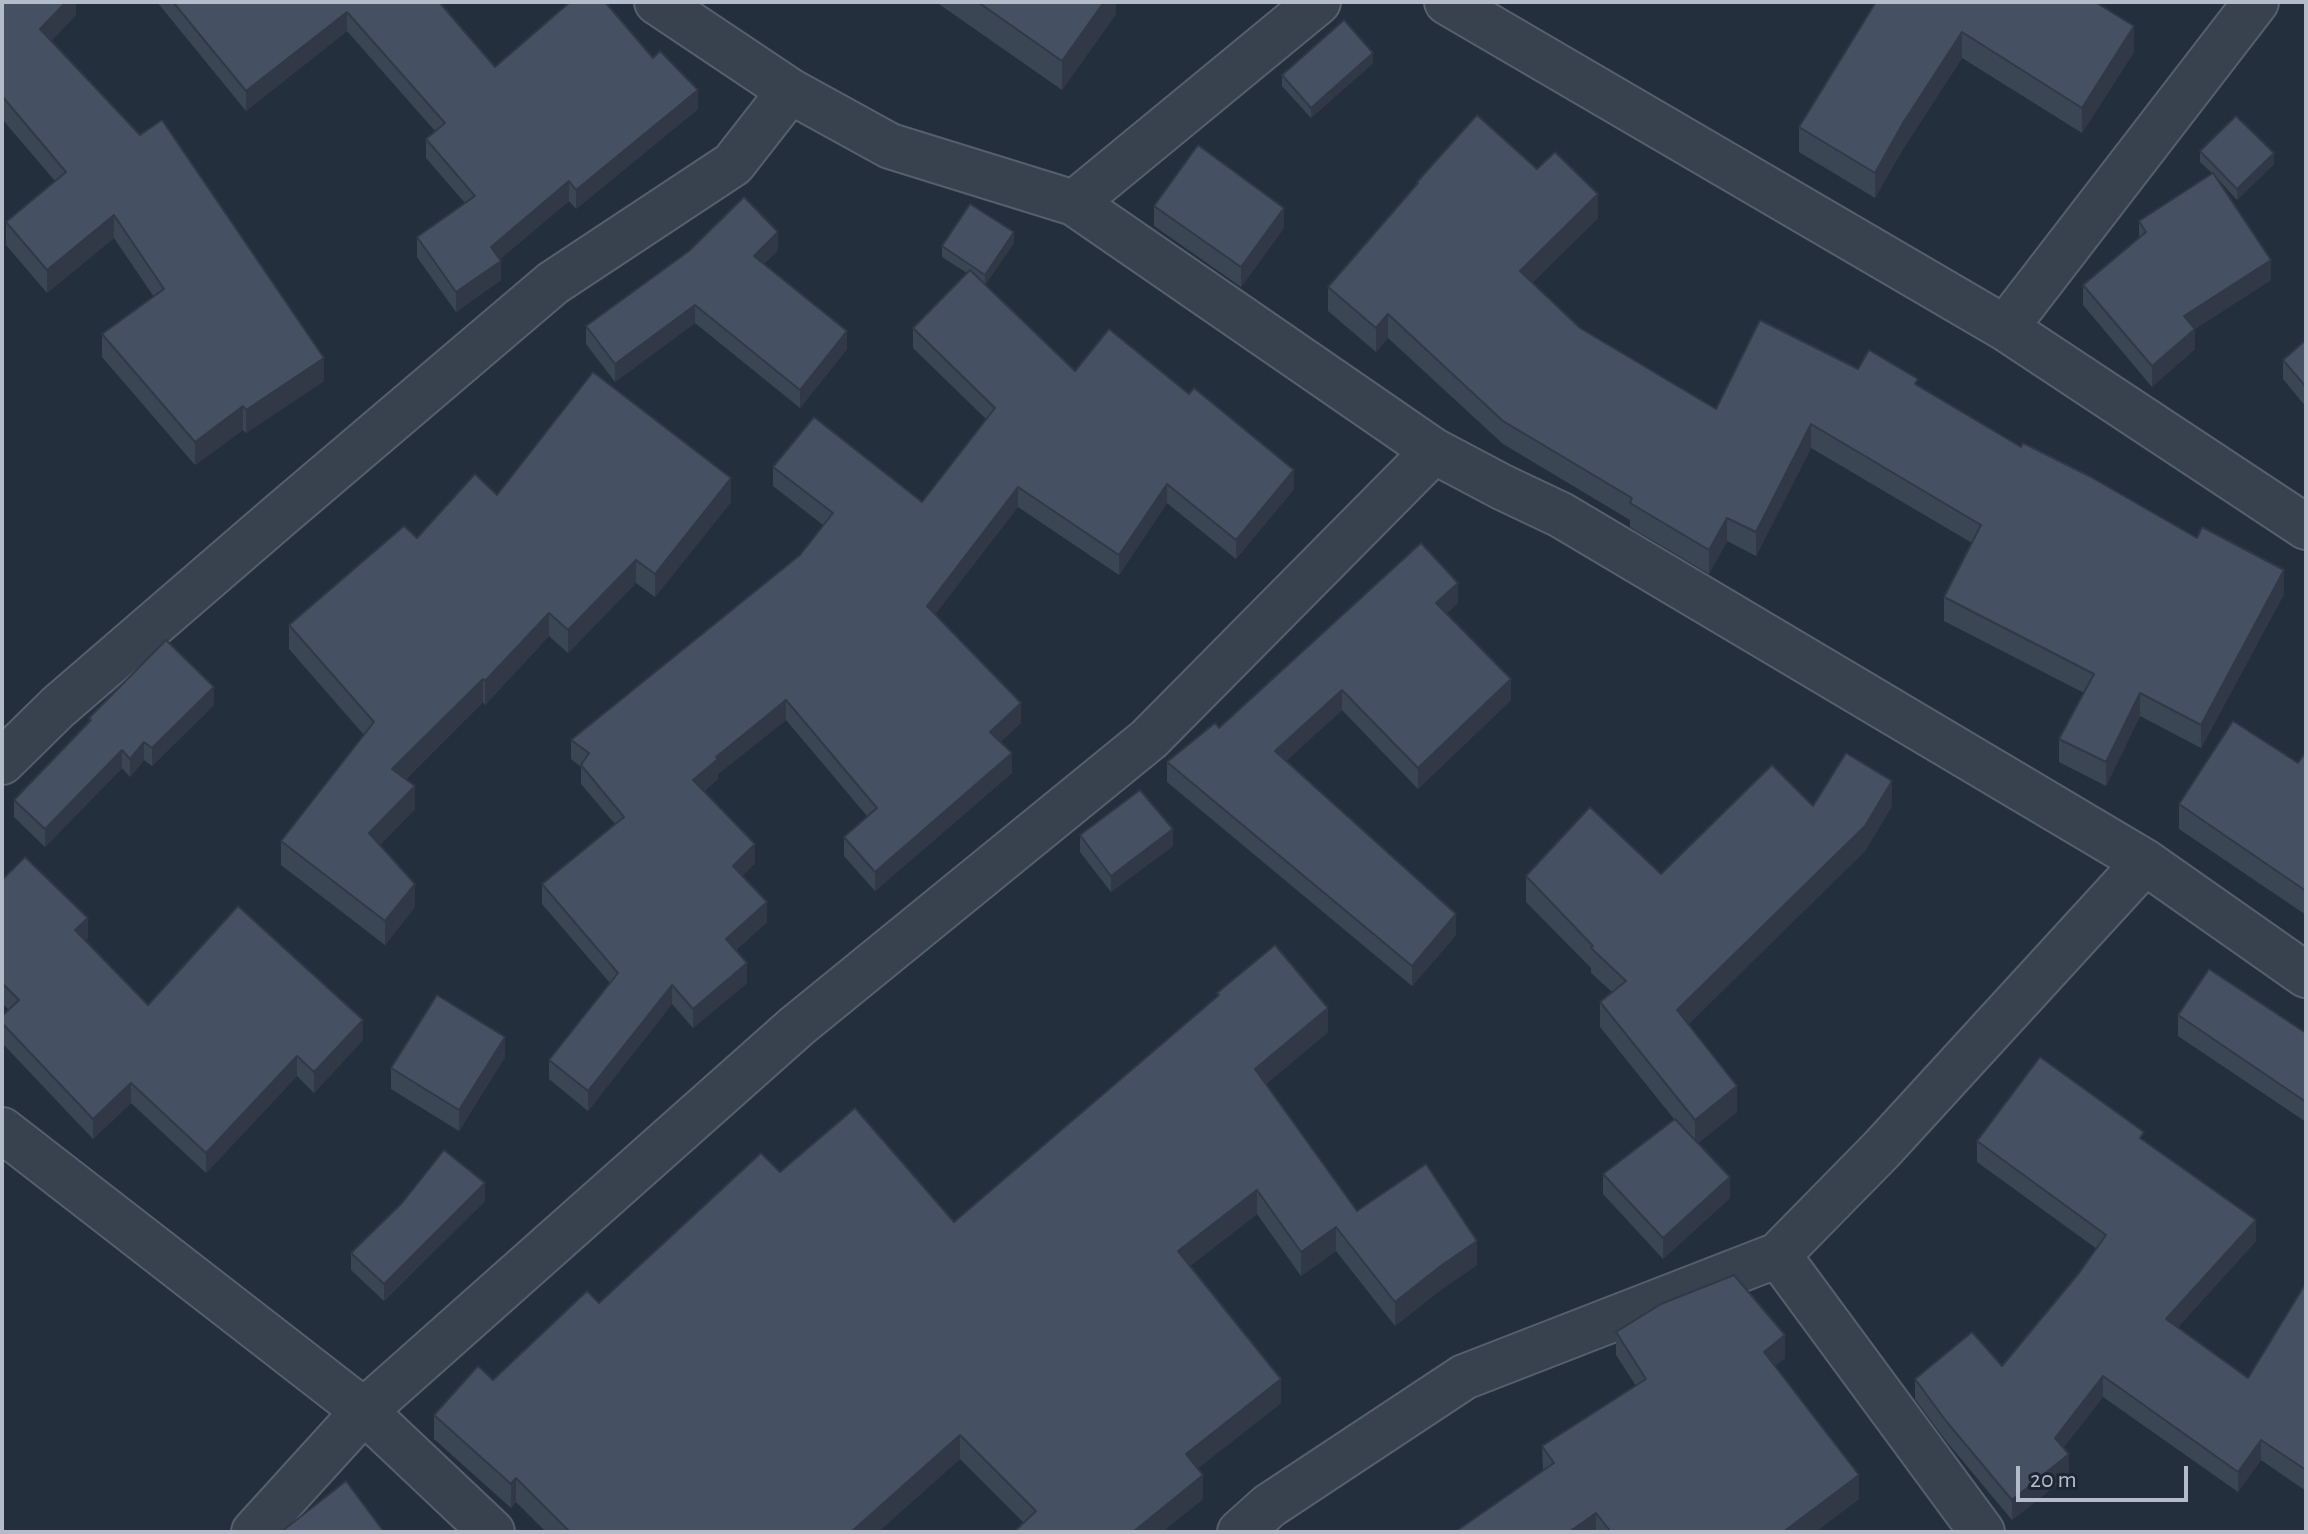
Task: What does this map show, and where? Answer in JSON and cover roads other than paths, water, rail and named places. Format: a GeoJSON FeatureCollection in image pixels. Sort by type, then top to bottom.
{"type":"FeatureCollection","features":[{"type":"Feature","properties":{"kind":"street"},"geometry":{"type":"LineString","coordinates":[[657,2],[790,91],[890,146],[1074,203],[1434,451],[1561,515],[2145,862],[2306,975]]}},
{"type":"Feature","properties":{"kind":"street"},"geometry":{"type":"LineString","coordinates":[[1074,203],[1318,2]]}},
{"type":"Feature","properties":{"kind":"street"},"geometry":{"type":"LineString","coordinates":[[1447,2],[2005,328],[2306,527]]}},
{"type":"Feature","properties":{"kind":"street"},"geometry":{"type":"LineString","coordinates":[[2005,328],[2256,2]]}},
{"type":"Feature","properties":{"kind":"street"},"geometry":{"type":"LineString","coordinates":[[2,762],[58,707],[553,283],[733,164],[790,91]]}},
{"type":"Feature","properties":{"kind":"street"},"geometry":{"type":"LineString","coordinates":[[254,1532],[364,1411],[797,1026],[1149,739],[1434,451]]}},
{"type":"Feature","properties":{"kind":"street"},"geometry":{"type":"LineString","coordinates":[[1240,1532],[1269,1506],[1464,1377],[1778,1255],[1882,1149],[2145,862]]}},
{"type":"Feature","properties":{"kind":"street"},"geometry":{"type":"LineString","coordinates":[[2,1130],[364,1411],[492,1532]]}},
{"type":"Feature","properties":{"kind":"street"},"geometry":{"type":"LineString","coordinates":[[1778,1255],[1982,1532]]}}]}
